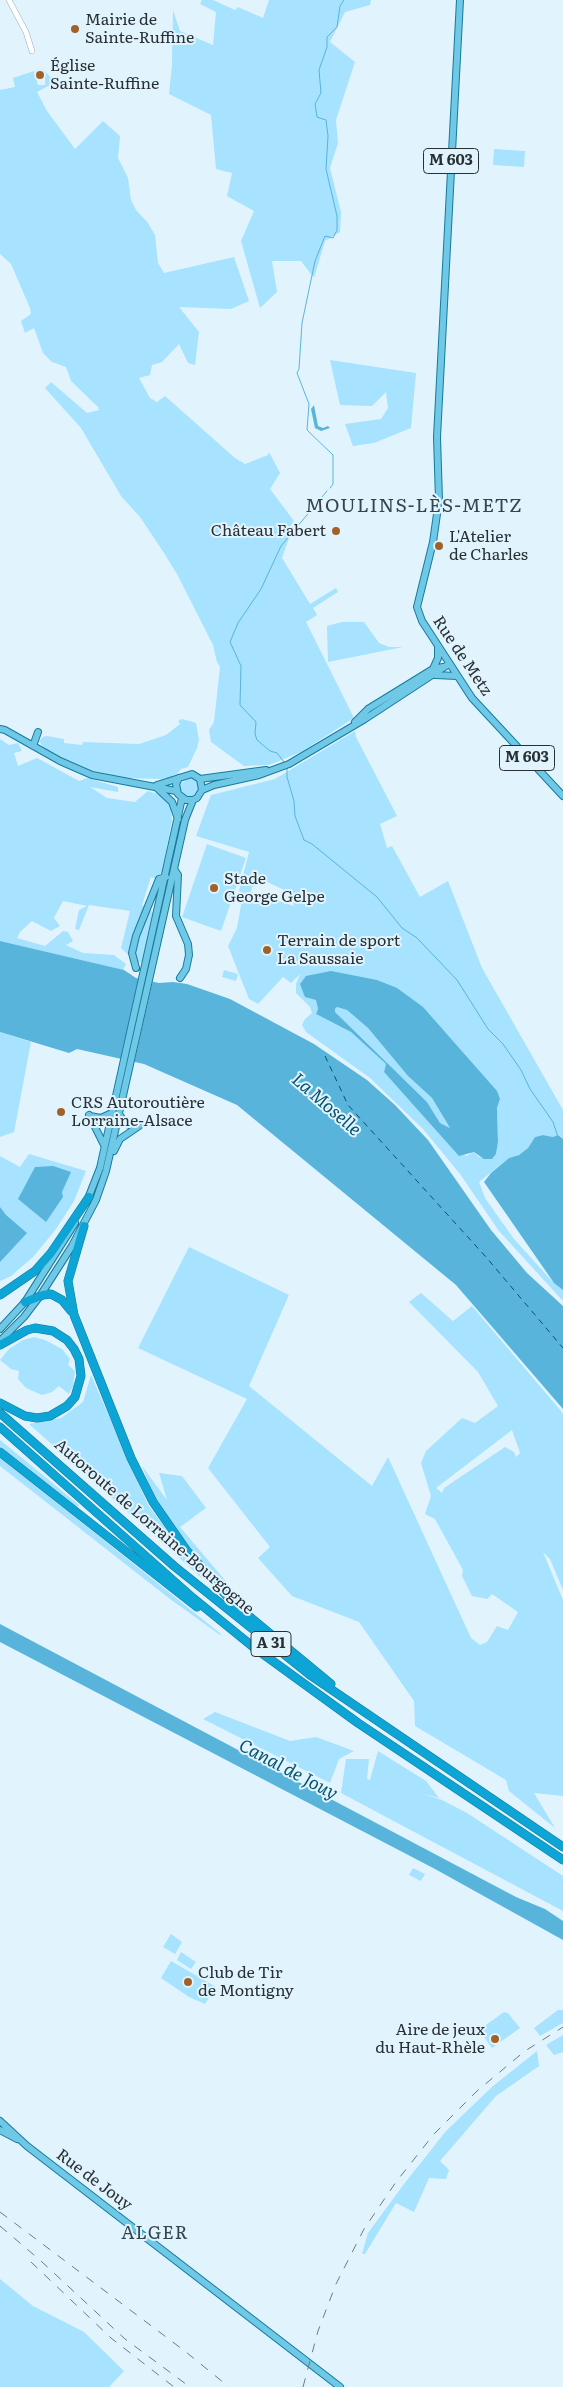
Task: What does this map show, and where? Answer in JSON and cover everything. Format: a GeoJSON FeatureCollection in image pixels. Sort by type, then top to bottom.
{"type":"FeatureCollection","features":[{"type":"Feature","properties":{"kind":"highway"},"geometry":{"type":"LineString","coordinates":[[0,1295],[35,1272],[51,1253],[89,1197]]}},
{"type":"Feature","properties":{"kind":"highway"},"geometry":{"type":"LineString","coordinates":[[84,1226],[68,1281],[74,1315],[131,1458],[154,1502],[187,1551],[233,1603],[371,1716]]}},
{"type":"Feature","properties":{"kind":"highway"},"geometry":{"type":"LineString","coordinates":[[25,1302],[40,1296],[57,1296],[68,1306],[74,1315]]}},
{"type":"Feature","properties":{"kind":"highway"},"geometry":{"type":"LineString","coordinates":[[0,1345],[27,1330],[35,1328],[53,1331],[67,1340],[74,1349],[79,1359],[81,1376],[75,1397],[67,1406],[50,1416],[37,1418],[25,1416],[0,1403]]}},
{"type":"Feature","properties":{"kind":"highway","name":"Autoroute de Lorraine-Bourgogne"},"geometry":{"type":"LineString","coordinates":[[0,1413],[174,1566],[310,1674],[563,1847]]}},
{"type":"Feature","properties":{"kind":"highway","name":"Autoroute de Lorraine-Bourgogne"},"geometry":{"type":"LineString","coordinates":[[0,1427],[212,1614],[331,1705],[563,1860]]}},
{"type":"Feature","properties":{"kind":"highway"},"geometry":{"type":"LineString","coordinates":[[0,1452],[195,1606],[212,1614]]}},
{"type":"Feature","properties":{"kind":"main road","name":"Rue de Metz"},"geometry":{"type":"LineString","coordinates":[[460,0],[440,373],[437,448],[439,500],[433,542],[417,603],[422,620],[447,665],[492,720],[563,796]]}},
{"type":"Feature","properties":{"kind":"main road"},"geometry":{"type":"LineString","coordinates":[[434,672],[438,658],[438,646]]}},
{"type":"Feature","properties":{"kind":"main road"},"geometry":{"type":"LineString","coordinates":[[3,730],[92,775],[176,791],[182,798],[192,800],[197,798],[202,790],[214,785],[259,775],[303,756],[353,725],[362,714],[447,665]]}},
{"type":"Feature","properties":{"kind":"main road"},"geometry":{"type":"LineString","coordinates":[[434,672],[457,676]]}},
{"type":"Feature","properties":{"kind":"main road"},"geometry":{"type":"LineString","coordinates":[[33,746],[38,732]]}},
{"type":"Feature","properties":{"kind":"main road"},"geometry":{"type":"LineString","coordinates":[[154,786],[188,773],[200,779],[272,769]]}},
{"type":"Feature","properties":{"kind":"main road"},"geometry":{"type":"LineString","coordinates":[[176,791],[176,784],[179,778]]}},
{"type":"Feature","properties":{"kind":"main road"},"geometry":{"type":"LineString","coordinates":[[200,779],[202,790]]}},
{"type":"Feature","properties":{"kind":"main road"},"geometry":{"type":"LineString","coordinates":[[154,786],[172,802],[178,822]]}},
{"type":"Feature","properties":{"kind":"main road"},"geometry":{"type":"LineString","coordinates":[[155,939],[182,798]]}},
{"type":"Feature","properties":{"kind":"main road"},"geometry":{"type":"LineString","coordinates":[[106,1171],[116,1110],[155,939],[185,820],[192,800]]}},
{"type":"Feature","properties":{"kind":"main road"},"geometry":{"type":"LineString","coordinates":[[174,869],[178,874],[176,916],[188,944],[189,955],[186,969],[180,978]]}},
{"type":"Feature","properties":{"kind":"main road"},"geometry":{"type":"LineString","coordinates":[[136,968],[132,953],[136,936],[159,879],[166,877]]}},
{"type":"Feature","properties":{"kind":"main road"},"geometry":{"type":"LineString","coordinates":[[105,1146],[88,1115],[101,1118],[116,1110]]}},
{"type":"Feature","properties":{"kind":"main road"},"geometry":{"type":"LineString","coordinates":[[0,1329],[25,1302],[65,1242],[89,1197],[116,1110]]}},
{"type":"Feature","properties":{"kind":"main road"},"geometry":{"type":"LineString","coordinates":[[0,1341],[24,1317],[40,1296],[84,1226],[120,1139],[139,1126],[126,1124],[116,1110]]}},
{"type":"Feature","properties":{"kind":"main road","name":"Rue de Jouy"},"geometry":{"type":"LineString","coordinates":[[0,2123],[22,2142],[340,2387]]}},
{"type":"Feature","properties":{"kind":"main road"},"geometry":{"type":"LineString","coordinates":[[0,2130],[22,2142]]}},
{"type":"Feature","properties":{"kind":"street"},"geometry":{"type":"LineString","coordinates":[[9,0],[26,32],[32,51]]}},
{"type":"Feature","properties":{"kind":"shaded area"},"geometry":{"type":"Polygon","coordinates":[[[202,0],[213,0],[235,10],[238,7],[263,18],[269,0],[371,0],[370,5],[345,12],[330,42],[355,62],[336,120],[338,143],[330,168],[341,212],[340,232],[325,241],[314,278],[301,261],[272,261],[277,292],[260,308],[241,241],[254,211],[227,196],[232,173],[216,169],[211,115],[169,94],[172,65],[173,10],[180,31],[213,45],[216,12],[200,4],[202,0]]]}},
{"type":"Feature","properties":{"kind":"shaded area"},"geometry":{"type":"Polygon","coordinates":[[[41,68],[56,82],[37,92],[47,111],[75,149],[103,121],[120,136],[118,158],[128,178],[131,200],[136,210],[148,223],[155,235],[158,263],[164,273],[234,257],[249,301],[231,309],[179,307],[199,332],[195,365],[188,363],[179,344],[162,362],[152,365],[150,375],[139,378],[150,398],[157,402],[165,396],[235,458],[245,464],[268,455],[269,452],[280,473],[270,489],[294,521],[285,533],[289,538],[282,558],[310,604],[336,588],[338,592],[313,608],[317,615],[306,622],[354,718],[301,752],[269,765],[244,766],[211,742],[209,730],[214,722],[220,667],[213,645],[177,574],[164,553],[140,517],[121,496],[81,428],[45,388],[51,382],[87,413],[99,410],[98,407],[71,381],[66,367],[52,362],[43,353],[34,328],[25,333],[21,321],[31,314],[30,308],[11,264],[0,254],[0,90],[15,87],[13,78],[34,71],[38,85],[45,85],[41,68]]]}},
{"type":"Feature","properties":{"kind":"shaded area"},"geometry":{"type":"Polygon","coordinates":[[[494,149],[525,151],[524,167],[493,165],[494,149]]]}},
{"type":"Feature","properties":{"kind":"shaded area"},"geometry":{"type":"Polygon","coordinates":[[[330,360],[416,373],[411,428],[374,443],[353,446],[345,424],[381,419],[388,408],[386,392],[372,406],[340,405],[330,360]]]}},
{"type":"Feature","properties":{"kind":"shaded area"},"geometry":{"type":"Polygon","coordinates":[[[342,622],[364,622],[379,643],[389,647],[403,647],[328,662],[327,626],[342,622]]]}},
{"type":"Feature","properties":{"kind":"shaded area"},"geometry":{"type":"Polygon","coordinates":[[[182,719],[196,723],[199,740],[197,748],[188,767],[181,769],[174,777],[161,779],[127,778],[93,771],[44,748],[39,741],[47,736],[64,739],[64,743],[82,745],[83,742],[139,744],[166,735],[180,724],[178,721],[182,719]]]}},
{"type":"Feature","properties":{"kind":"shaded area"},"geometry":{"type":"Polygon","coordinates":[[[355,731],[356,737],[397,816],[380,824],[387,848],[392,846],[420,897],[448,881],[482,968],[563,1110],[563,1139],[559,1135],[535,1137],[528,1148],[519,1155],[509,1158],[479,1182],[485,1198],[514,1239],[552,1281],[563,1287],[563,1301],[499,1231],[460,1174],[423,1129],[370,1078],[306,1032],[302,1025],[305,1019],[312,1013],[310,1007],[296,993],[296,984],[300,974],[291,983],[283,977],[258,1004],[249,999],[228,946],[237,928],[243,894],[239,891],[249,852],[196,836],[211,795],[275,779],[355,731]],[[267,882],[252,887],[251,892],[294,906],[291,893],[267,882]],[[358,977],[316,1000],[318,1009],[316,1014],[351,1032],[386,1064],[384,1072],[466,1156],[474,1152],[479,1157],[492,1159],[496,1154],[498,1142],[497,1108],[500,1099],[377,980],[358,977]]]}},
{"type":"Feature","properties":{"kind":"shaded area"},"geometry":{"type":"Polygon","coordinates":[[[0,739],[9,745],[18,743],[22,751],[14,753],[18,766],[37,758],[79,781],[87,778],[118,787],[118,792],[90,787],[107,798],[135,802],[148,791],[157,794],[168,803],[171,808],[172,821],[162,871],[157,879],[151,877],[142,905],[153,912],[142,962],[137,963],[121,948],[130,911],[89,905],[79,930],[75,929],[79,910],[87,906],[63,901],[54,918],[60,926],[51,931],[32,921],[20,932],[17,938],[45,946],[63,931],[68,932],[73,941],[66,945],[83,953],[114,955],[126,964],[123,970],[0,941],[0,739]]]}},
{"type":"Feature","properties":{"kind":"shaded area"},"geometry":{"type":"Polygon","coordinates":[[[191,777],[198,781],[199,791],[189,797],[182,794],[179,786],[191,777]]]}},
{"type":"Feature","properties":{"kind":"shaded area","name":"Stade George Gelpe"},"geometry":{"type":"Polygon","coordinates":[[[207,844],[246,858],[221,931],[182,917],[207,844]]]}},
{"type":"Feature","properties":{"kind":"shaded area"},"geometry":{"type":"Polygon","coordinates":[[[224,970],[238,974],[236,981],[222,977],[224,970]]]}},
{"type":"Feature","properties":{"kind":"shaded area"},"geometry":{"type":"Polygon","coordinates":[[[337,1007],[347,1010],[368,1028],[408,1076],[432,1098],[450,1128],[440,1123],[427,1102],[335,1012],[337,1007]]]}},
{"type":"Feature","properties":{"kind":"shaded area"},"geometry":{"type":"Polygon","coordinates":[[[0,1032],[31,1042],[14,1132],[0,1137],[0,1032]]]}},
{"type":"Feature","properties":{"kind":"shaded area"},"geometry":{"type":"Polygon","coordinates":[[[29,1154],[86,1171],[74,1201],[56,1229],[33,1257],[11,1276],[0,1281],[0,1156],[20,1167],[29,1154]]]}},
{"type":"Feature","properties":{"kind":"shaded area"},"geometry":{"type":"Polygon","coordinates":[[[189,1247],[289,1295],[249,1386],[372,1486],[388,1457],[471,1638],[480,1645],[487,1642],[497,1626],[508,1630],[518,1612],[492,1594],[487,1599],[472,1596],[462,1576],[463,1570],[435,1519],[425,1514],[431,1496],[421,1463],[426,1451],[462,1418],[475,1423],[498,1406],[478,1372],[409,1302],[421,1293],[453,1321],[472,1306],[563,1414],[563,1590],[550,1559],[543,1552],[563,1600],[563,1796],[534,1793],[555,1828],[509,1791],[506,1780],[415,1726],[414,1701],[359,1622],[292,1596],[258,1558],[270,1547],[208,1468],[247,1399],[138,1348],[189,1247]],[[512,1430],[436,1488],[442,1493],[444,1488],[505,1447],[514,1452],[516,1457],[520,1453],[512,1430]]]}},
{"type":"Feature","properties":{"kind":"shaded area"},"geometry":{"type":"Polygon","coordinates":[[[34,1337],[45,1340],[62,1349],[70,1359],[68,1365],[75,1371],[73,1386],[69,1394],[59,1386],[52,1392],[42,1395],[26,1388],[18,1379],[19,1371],[11,1369],[0,1360],[9,1349],[23,1340],[34,1337]]]}},
{"type":"Feature","properties":{"kind":"shaded area"},"geometry":{"type":"Polygon","coordinates":[[[91,1375],[148,1505],[203,1579],[29,1424],[61,1418],[83,1402],[91,1375]]]}},
{"type":"Feature","properties":{"kind":"shaded area"},"geometry":{"type":"Polygon","coordinates":[[[0,1440],[79,1505],[77,1507],[0,1446],[0,1440]]]}},
{"type":"Feature","properties":{"kind":"shaded area"},"geometry":{"type":"Polygon","coordinates":[[[0,1457],[221,1634],[170,1599],[0,1466],[0,1457]]]}},
{"type":"Feature","properties":{"kind":"shaded area"},"geometry":{"type":"Polygon","coordinates":[[[142,1466],[167,1500],[159,1473],[182,1476],[206,1508],[180,1527],[256,1617],[232,1597],[191,1552],[156,1500],[142,1466]]]}},
{"type":"Feature","properties":{"kind":"shaded area"},"geometry":{"type":"Polygon","coordinates":[[[215,1712],[290,1741],[316,1737],[354,1751],[339,1759],[330,1783],[203,1719],[215,1712]]]}},
{"type":"Feature","properties":{"kind":"shaded area"},"geometry":{"type":"Polygon","coordinates":[[[378,1751],[426,1781],[439,1798],[420,1793],[442,1800],[467,1813],[563,1876],[563,1911],[341,1793],[346,1759],[369,1759],[367,1779],[370,1780],[378,1751]]]}},
{"type":"Feature","properties":{"kind":"shaded area"},"geometry":{"type":"Polygon","coordinates":[[[413,1868],[425,1874],[421,1881],[409,1875],[413,1868]]]}},
{"type":"Feature","properties":{"kind":"shaded area"},"geometry":{"type":"Polygon","coordinates":[[[171,1934],[182,1942],[175,1954],[163,1947],[171,1934]]]}},
{"type":"Feature","properties":{"kind":"shaded area"},"geometry":{"type":"Polygon","coordinates":[[[181,1952],[196,1962],[191,1969],[177,1960],[181,1952]]]}},
{"type":"Feature","properties":{"kind":"shaded area","name":"Club de Tir de Montigny"},"geometry":{"type":"Polygon","coordinates":[[[171,1961],[216,1987],[205,2004],[189,1997],[161,1978],[171,1961]]]}},
{"type":"Feature","properties":{"kind":"shaded area"},"geometry":{"type":"Polygon","coordinates":[[[558,2010],[563,2010],[563,2023],[540,2036],[534,2028],[558,2010]]]}},
{"type":"Feature","properties":{"kind":"shaded area","name":"Aire de jeux du Haut-Rhèle"},"geometry":{"type":"Polygon","coordinates":[[[504,2012],[508,2013],[520,2028],[492,2048],[479,2030],[504,2012]]]}},
{"type":"Feature","properties":{"kind":"shaded area"},"geometry":{"type":"Polygon","coordinates":[[[563,2035],[563,2052],[554,2055],[546,2045],[563,2035]]]}},
{"type":"Feature","properties":{"kind":"shaded area"},"geometry":{"type":"Polygon","coordinates":[[[537,2051],[539,2066],[496,2096],[440,2161],[449,2170],[446,2179],[429,2178],[414,2212],[396,2203],[365,2254],[362,2254],[368,2233],[446,2131],[493,2086],[537,2051]]]}},
{"type":"Feature","properties":{"kind":"shaded area"},"geometry":{"type":"Polygon","coordinates":[[[0,2279],[33,2306],[84,2332],[124,2371],[109,2387],[0,2387],[0,2279]]]}},
{"type":"Feature","properties":{"kind":"water"},"geometry":{"type":"Polygon","coordinates":[[[314,405],[318,426],[323,428],[328,426],[330,428],[321,431],[315,428],[311,409],[314,405]]]}},
{"type":"Feature","properties":{"kind":"water","name":"La Moselle"},"geometry":{"type":"Polygon","coordinates":[[[0,941],[124,970],[136,978],[159,983],[187,984],[230,999],[314,1044],[367,1080],[395,1105],[428,1140],[491,1230],[527,1273],[563,1306],[563,1409],[456,1285],[237,1105],[144,1064],[77,1049],[69,1053],[0,1032],[0,941]]]}},
{"type":"Feature","properties":{"kind":"water"},"geometry":{"type":"Polygon","coordinates":[[[331,971],[377,980],[397,988],[423,1007],[497,1091],[500,1099],[497,1108],[498,1142],[496,1154],[492,1159],[484,1159],[474,1152],[459,1156],[384,1072],[386,1064],[351,1032],[316,1014],[318,1009],[316,1000],[305,997],[300,984],[306,976],[331,971]],[[337,1007],[335,1012],[427,1102],[440,1123],[450,1128],[432,1098],[408,1076],[368,1028],[347,1010],[337,1007]]]}},
{"type":"Feature","properties":{"kind":"water"},"geometry":{"type":"Polygon","coordinates":[[[543,1135],[553,1137],[558,1135],[563,1139],[563,1290],[554,1283],[484,1182],[491,1173],[509,1158],[519,1155],[528,1148],[535,1137],[543,1135]]]}},
{"type":"Feature","properties":{"kind":"water"},"geometry":{"type":"Polygon","coordinates":[[[53,1166],[71,1172],[62,1192],[63,1197],[46,1222],[18,1199],[35,1167],[53,1166]]]}},
{"type":"Feature","properties":{"kind":"water"},"geometry":{"type":"Polygon","coordinates":[[[0,1207],[6,1215],[27,1233],[0,1262],[0,1207]]]}},
{"type":"Feature","properties":{"kind":"water"},"geometry":{"type":"Polygon","coordinates":[[[0,1624],[516,1897],[545,1909],[563,1921],[563,1940],[435,1869],[0,1642],[0,1624]]]}},
{"type":"Feature","properties":{"kind":"pier"},"geometry":{"type":"Polygon","coordinates":[[[139,976],[153,980],[134,1064],[120,1061],[139,976]]]}},
{"type":"Feature","properties":{"kind":"waterway"},"geometry":{"type":"LineString","coordinates":[[330,488],[333,484],[333,455],[307,430],[309,404],[297,373],[299,369],[302,323],[315,261],[325,236],[333,238],[337,230],[337,216],[326,169],[328,136],[326,120],[317,117],[315,104],[321,93],[319,70],[327,47],[327,37],[337,27],[340,6],[344,0]]}},
{"type":"Feature","properties":{"kind":"waterway"},"geometry":{"type":"LineString","coordinates":[[284,762],[277,753],[270,751],[257,740],[255,734],[256,722],[240,705],[241,666],[230,642],[238,623],[261,589],[281,546],[327,491]]}},
{"type":"Feature","properties":{"kind":"waterway"},"geometry":{"type":"LineString","coordinates":[[287,768],[295,816],[304,840],[312,844],[377,897],[402,928],[417,938],[457,980],[488,1029],[503,1044],[521,1070],[530,1089],[553,1122],[558,1137]]}},
{"type":"Feature","properties":{"kind":"ferry route"},"geometry":{"type":"LineString","coordinates":[[325,1056],[348,1105],[486,1257],[563,1348]]}},
{"type":"Feature","properties":{"kind":"railway"},"geometry":{"type":"LineString","coordinates":[[303,2387],[318,2331],[336,2284],[364,2229],[396,2182],[434,2134],[477,2091],[525,2051],[563,2027]]}},
{"type":"Feature","properties":{"kind":"railway"},"geometry":{"type":"LineString","coordinates":[[0,2212],[186,2352],[229,2387]]}},
{"type":"Feature","properties":{"kind":"railway"},"geometry":{"type":"LineString","coordinates":[[0,2226],[41,2261],[125,2339],[190,2387]]}},
{"type":"Feature","properties":{"kind":"railway"},"geometry":{"type":"LineString","coordinates":[[31,2262],[111,2338],[174,2387]]}},
{"type":"Feature","properties":{"kind":"place","name":"Mairie de Sainte-Ruffine"},"geometry":{"type":"Point","coordinates":[75,29]}},
{"type":"Feature","properties":{"kind":"place","name":"Église Sainte-Ruffine"},"geometry":{"type":"Point","coordinates":[40,75]}},
{"type":"Feature","properties":{"kind":"place","name":"Château Fabert"},"geometry":{"type":"Point","coordinates":[336,531]}},
{"type":"Feature","properties":{"kind":"place","name":"L'Atelier de Charles"},"geometry":{"type":"Point","coordinates":[439,546]}},
{"type":"Feature","properties":{"kind":"place","name":"Stade George Gelpe"},"geometry":{"type":"Point","coordinates":[214,888]}},
{"type":"Feature","properties":{"kind":"place","name":"Terrain de sport La Saussaie"},"geometry":{"type":"Point","coordinates":[267,950]}},
{"type":"Feature","properties":{"kind":"place","name":"CRS Autoroutière Lorraine-Alsace"},"geometry":{"type":"Point","coordinates":[61,1112]}},
{"type":"Feature","properties":{"kind":"place","name":"Club de Tir de Montigny"},"geometry":{"type":"Point","coordinates":[188,1982]}},
{"type":"Feature","properties":{"kind":"place","name":"Aire de jeux du Haut-Rhèle"},"geometry":{"type":"Point","coordinates":[495,2039]}},
{"type":"Feature","properties":{"kind":"district","name":"MOULINS-LÈS-METZ"},"geometry":{"type":"Point","coordinates":[414,506]}},
{"type":"Feature","properties":{"kind":"district","name":"ALGER"},"geometry":{"type":"Point","coordinates":[155,2234]}},
{"type":"Feature","properties":{"kind":"water label","name":"Canal de Jouy"},"geometry":{"type":"Point","coordinates":[288,1770]}}]}
